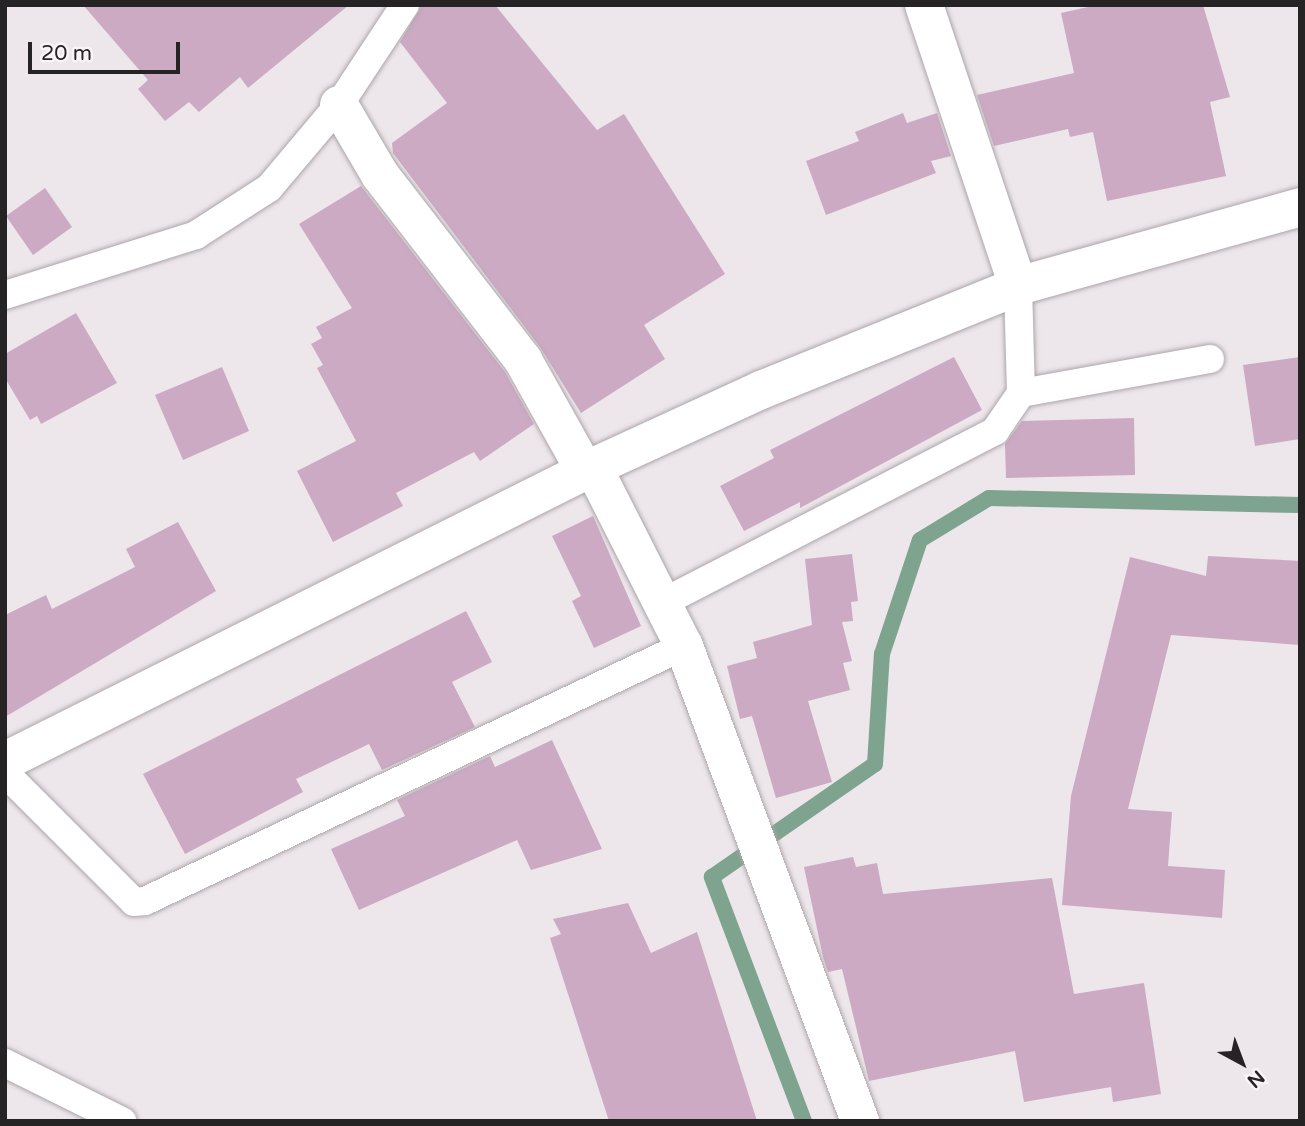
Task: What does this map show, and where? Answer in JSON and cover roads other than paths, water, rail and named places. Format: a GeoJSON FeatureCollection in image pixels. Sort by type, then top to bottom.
{"type":"FeatureCollection","features":[{"type":"Feature","properties":{"kind":"street"},"geometry":{"type":"LineString","coordinates":[[924,5],[1018,286]]}},
{"type":"Feature","properties":{"kind":"street"},"geometry":{"type":"LineString","coordinates":[[339,105],[380,175],[523,359],[589,469],[662,603],[684,646],[860,1121]]}},
{"type":"Feature","properties":{"kind":"street"},"geometry":{"type":"LineString","coordinates":[[5,761],[589,469],[761,390],[1018,286],[1300,207]]}},
{"type":"Feature","properties":{"kind":"lane"},"geometry":{"type":"LineString","coordinates":[[5,295],[138,258],[212,228],[270,188],[339,105],[405,5]]}},
{"type":"Feature","properties":{"kind":"lane"},"geometry":{"type":"LineString","coordinates":[[662,603],[995,431],[1021,393],[1018,286]]}},
{"type":"Feature","properties":{"kind":"lane"},"geometry":{"type":"LineString","coordinates":[[1021,393],[1210,359]]}},
{"type":"Feature","properties":{"kind":"lane"},"geometry":{"type":"LineString","coordinates":[[5,773],[134,902],[145,901],[684,646]]}},
{"type":"Feature","properties":{"kind":"lane"},"geometry":{"type":"LineString","coordinates":[[5,1063],[122,1121]]}},
{"type":"Feature","properties":{"kind":"waterway"},"geometry":{"type":"LineString","coordinates":[[804,1121],[712,877],[875,764],[882,654],[920,540],[989,498],[1300,505]]}}]}
